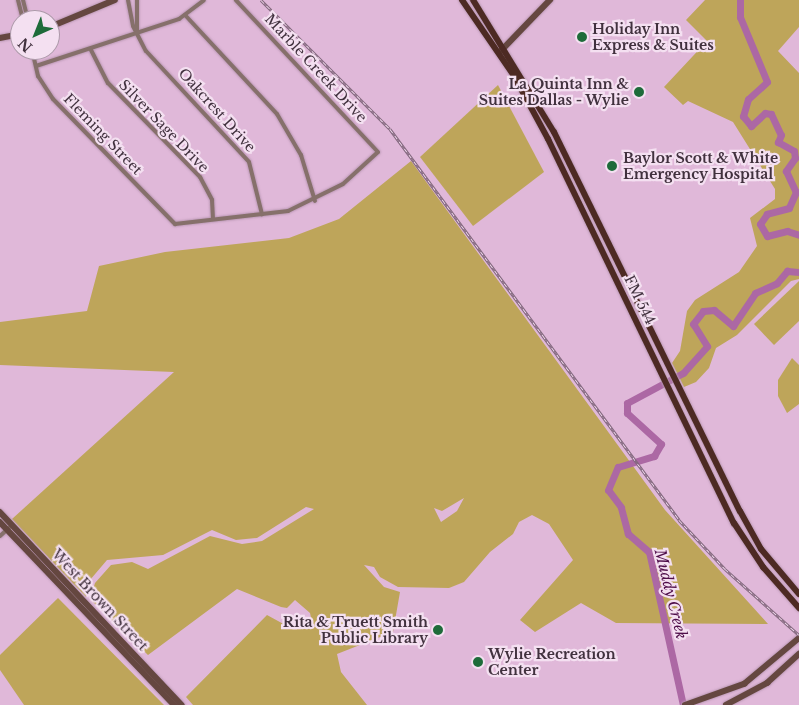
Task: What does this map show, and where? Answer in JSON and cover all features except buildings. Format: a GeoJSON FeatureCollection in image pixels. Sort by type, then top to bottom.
{"type":"FeatureCollection","features":[{"type":"Feature","properties":{"kind":"main road"},"geometry":{"type":"LineString","coordinates":[[60,23],[115,0]]}},
{"type":"Feature","properties":{"kind":"main road","name":"FM 544"},"geometry":{"type":"LineString","coordinates":[[462,0],[498,53],[548,139],[719,492],[753,554],[799,608]]}},
{"type":"Feature","properties":{"kind":"main road","name":"FM 544"},"geometry":{"type":"LineString","coordinates":[[473,0],[506,48],[554,132],[728,488],[762,548],[799,594]]}},
{"type":"Feature","properties":{"kind":"main road"},"geometry":{"type":"LineString","coordinates":[[498,53],[506,48],[550,0]]}},
{"type":"Feature","properties":{"kind":"main road"},"geometry":{"type":"LineString","coordinates":[[593,231],[601,228]]}},
{"type":"Feature","properties":{"kind":"main road"},"geometry":{"type":"LineString","coordinates":[[719,492],[728,488]]}},
{"type":"Feature","properties":{"kind":"main road","name":"West Brown Street"},"geometry":{"type":"LineString","coordinates":[[0,512],[10,527],[174,705]]}},
{"type":"Feature","properties":{"kind":"main road","name":"West Brown Street"},"geometry":{"type":"LineString","coordinates":[[0,522],[10,527],[182,705]]}},
{"type":"Feature","properties":{"kind":"main road"},"geometry":{"type":"LineString","coordinates":[[685,705],[733,690],[772,665],[799,638]]}},
{"type":"Feature","properties":{"kind":"main road"},"geometry":{"type":"LineString","coordinates":[[726,705],[740,702],[767,683],[799,654]]}},
{"type":"Feature","properties":{"kind":"main road"},"geometry":{"type":"LineString","coordinates":[[733,690],[740,702]]}},
{"type":"Feature","properties":{"kind":"street"},"geometry":{"type":"LineString","coordinates":[[24,1],[30,0]]}},
{"type":"Feature","properties":{"kind":"street","name":"Oakcrest Drive"},"geometry":{"type":"LineString","coordinates":[[128,0],[146,51],[242,150],[255,176],[262,214]]}},
{"type":"Feature","properties":{"kind":"street","name":"Oakcrest Drive"},"geometry":{"type":"LineString","coordinates":[[137,0],[138,31]]}},
{"type":"Feature","properties":{"kind":"street"},"geometry":{"type":"LineString","coordinates":[[36,66],[92,50],[138,31],[185,15],[204,0]]}},
{"type":"Feature","properties":{"kind":"street","name":"Marble Creek Drive"},"geometry":{"type":"LineString","coordinates":[[236,0],[378,152],[343,184],[314,201]]}},
{"type":"Feature","properties":{"kind":"street"},"geometry":{"type":"LineString","coordinates":[[185,15],[277,114],[301,155],[314,201],[262,214],[213,219]]}},
{"type":"Feature","properties":{"kind":"street","name":"Silver Sage Drive"},"geometry":{"type":"LineString","coordinates":[[92,50],[108,83],[200,177],[212,200],[213,219]]}},
{"type":"Feature","properties":{"kind":"street","name":"Fleming Street"},"geometry":{"type":"LineString","coordinates":[[34,60],[54,99],[176,224],[213,219]]}},
{"type":"Feature","properties":{"kind":"street"},"geometry":{"type":"LineString","coordinates":[[0,536],[10,527]]}},
{"type":"Feature","properties":{"kind":"shaded area"},"geometry":{"type":"Polygon","coordinates":[[[705,0],[799,0],[799,27],[778,51],[799,73],[799,279],[791,281],[737,335],[716,348],[709,368],[696,382],[684,387],[672,363],[680,351],[687,311],[695,300],[739,272],[757,246],[750,218],[775,199],[775,189],[733,122],[688,101],[683,105],[664,87],[707,41],[686,20],[705,0]]]}},
{"type":"Feature","properties":{"kind":"shaded area"},"geometry":{"type":"Polygon","coordinates":[[[498,85],[544,172],[473,226],[420,157],[498,85]]]}},
{"type":"Feature","properties":{"kind":"shaded area"},"geometry":{"type":"Polygon","coordinates":[[[411,161],[665,510],[768,624],[616,623],[581,603],[535,632],[520,620],[573,560],[549,524],[532,515],[519,522],[513,534],[490,552],[464,582],[449,588],[398,587],[380,577],[374,567],[364,565],[384,587],[400,592],[393,632],[337,654],[341,672],[367,705],[193,705],[186,697],[267,615],[289,627],[308,626],[312,622],[310,613],[295,600],[287,608],[281,607],[237,589],[148,655],[90,599],[95,583],[111,565],[132,562],[148,569],[210,536],[242,544],[262,541],[314,509],[306,507],[257,538],[236,540],[212,530],[163,555],[107,560],[90,580],[86,597],[12,519],[174,372],[0,365],[0,322],[87,311],[99,266],[165,252],[289,238],[339,219],[411,161]],[[464,498],[442,511],[434,508],[441,522],[457,511],[464,498]]]}},
{"type":"Feature","properties":{"kind":"shaded area"},"geometry":{"type":"Polygon","coordinates":[[[799,281],[799,321],[774,345],[754,324],[799,281]]]}},
{"type":"Feature","properties":{"kind":"shaded area"},"geometry":{"type":"Polygon","coordinates":[[[792,358],[799,365],[799,404],[787,413],[778,396],[778,380],[792,358]]]}},
{"type":"Feature","properties":{"kind":"shaded area"},"geometry":{"type":"Polygon","coordinates":[[[58,598],[164,705],[24,705],[0,670],[0,655],[58,598]]]}},
{"type":"Feature","properties":{"kind":"waterway","name":"Muddy Creek"},"geometry":{"type":"LineString","coordinates":[[740,0],[740,17],[767,82],[748,99],[743,116],[751,126],[765,113],[771,114],[781,135],[778,142],[794,151],[795,158],[786,171],[796,192],[789,208],[767,214],[760,224],[767,236],[787,231],[799,235]]}},
{"type":"Feature","properties":{"kind":"waterway","name":"Muddy Creek"},"geometry":{"type":"LineString","coordinates":[[683,705],[649,552],[628,534],[621,507],[608,490],[618,467],[654,456],[661,444],[627,413],[627,403],[683,373],[707,346],[693,324],[703,311],[714,310],[733,326],[755,293],[777,283],[787,271],[799,272]]}},
{"type":"Feature","properties":{"kind":"railway"},"geometry":{"type":"LineString","coordinates":[[261,0],[390,129],[679,520],[725,569],[799,635]]}},
{"type":"Feature","properties":{"kind":"place","name":"Holiday Inn Express & Suites"},"geometry":{"type":"Point","coordinates":[582,37]}},
{"type":"Feature","properties":{"kind":"place","name":"La Quinta Inn & Suites Dallas - Wylie"},"geometry":{"type":"Point","coordinates":[639,92]}},
{"type":"Feature","properties":{"kind":"place","name":"Baylor Scott & White Emergency Hospital"},"geometry":{"type":"Point","coordinates":[612,166]}},
{"type":"Feature","properties":{"kind":"place","name":"Rita & Truett Smith Public Library"},"geometry":{"type":"Point","coordinates":[438,630]}},
{"type":"Feature","properties":{"kind":"place","name":"Wylie Recreation Center"},"geometry":{"type":"Point","coordinates":[478,662]}}]}
